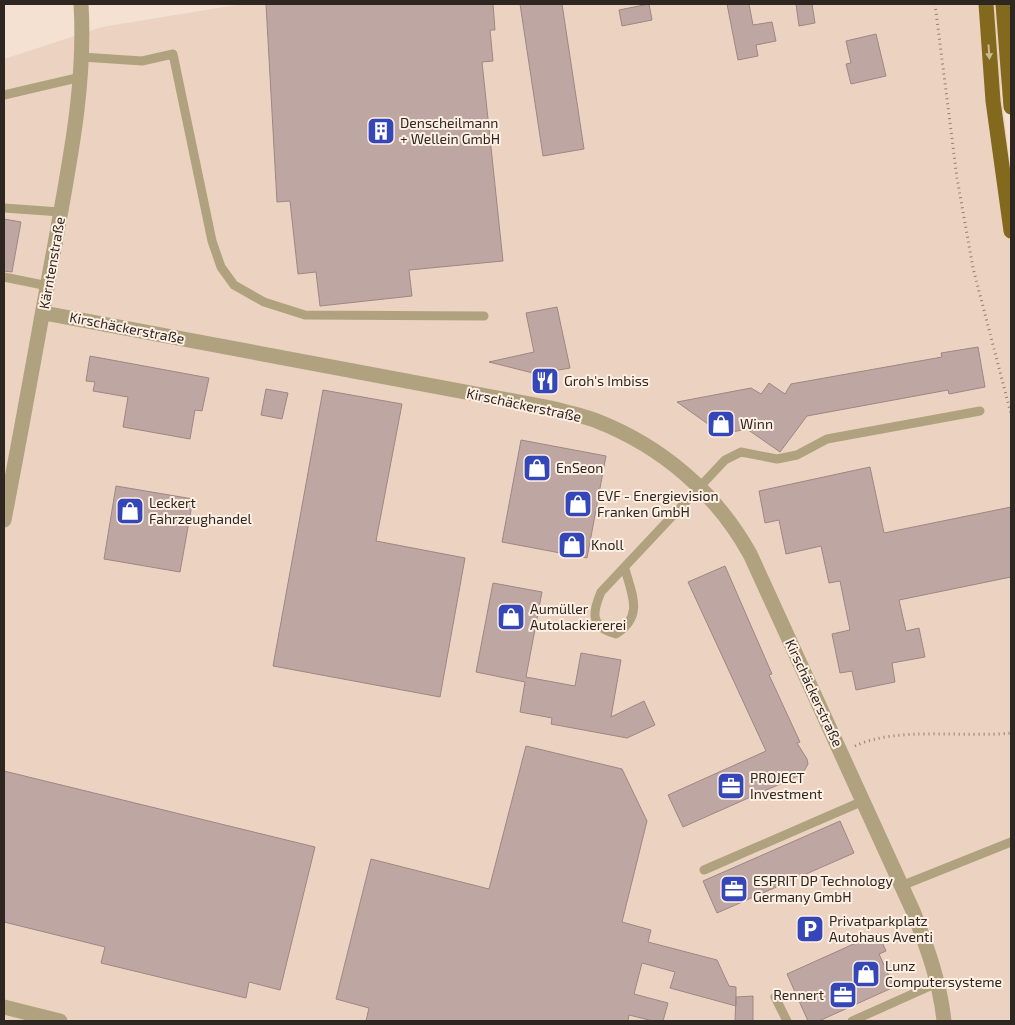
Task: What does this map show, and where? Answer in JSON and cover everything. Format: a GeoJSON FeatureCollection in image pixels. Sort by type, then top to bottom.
{"type":"FeatureCollection","features":[{"type":"Feature","properties":{"kind":"main road"},"geometry":{"type":"LineString","coordinates":[[986,4],[993,101],[1011,231]]}},
{"type":"Feature","properties":{"kind":"main road"},"geometry":{"type":"LineString","coordinates":[[1003,4],[1011,107]]}},
{"type":"Feature","properties":{"kind":"street","name":"Kärntenstraße"},"geometry":{"type":"LineString","coordinates":[[4,520],[44,313],[81,77],[81,4]]}},
{"type":"Feature","properties":{"kind":"street","name":"Kirschäckerstraße"},"geometry":{"type":"LineString","coordinates":[[44,313],[546,407],[596,421],[622,432],[678,466],[699,485],[738,534],[750,554],[863,801],[930,954],[941,996],[944,1021]]}},
{"type":"Feature","properties":{"kind":"street"},"geometry":{"type":"LineString","coordinates":[[4,1007],[60,1021]]}},
{"type":"Feature","properties":{"kind":"lane"},"geometry":{"type":"LineString","coordinates":[[82,56],[142,61],[173,54],[212,241],[221,267],[234,285],[264,302],[305,315],[484,316]]}},
{"type":"Feature","properties":{"kind":"lane"},"geometry":{"type":"LineString","coordinates":[[4,95],[81,77]]}},
{"type":"Feature","properties":{"kind":"lane"},"geometry":{"type":"LineString","coordinates":[[4,208],[60,212]]}},
{"type":"Feature","properties":{"kind":"lane"},"geometry":{"type":"LineString","coordinates":[[4,277],[48,286]]}},
{"type":"Feature","properties":{"kind":"lane"},"geometry":{"type":"LineString","coordinates":[[625,569],[634,606],[632,619],[625,628],[616,634],[603,630],[596,622],[594,608],[602,592],[625,569],[699,485],[725,460],[741,452],[777,459],[797,455],[812,445],[827,439],[980,411]]}},
{"type":"Feature","properties":{"kind":"lane"},"geometry":{"type":"LineString","coordinates":[[704,870],[863,801]]}},
{"type":"Feature","properties":{"kind":"lane"},"geometry":{"type":"LineString","coordinates":[[901,886],[1011,842]]}},
{"type":"Feature","properties":{"kind":"lane"},"geometry":{"type":"LineString","coordinates":[[852,1021],[937,982]]}},
{"type":"Feature","properties":{"kind":"lane"},"geometry":{"type":"LineString","coordinates":[[776,997],[787,1021]]}},
{"type":"Feature","properties":{"kind":"path"},"geometry":{"type":"LineString","coordinates":[[935,4],[957,178],[973,268],[1011,414]]}},
{"type":"Feature","properties":{"kind":"path"},"geometry":{"type":"LineString","coordinates":[[841,753],[870,739],[899,736],[1011,733]]}},
{"type":"Feature","properties":{"kind":"shaded area"},"geometry":{"type":"Polygon","coordinates":[[[242,4],[1003,4],[1001,90],[1011,171],[1011,1021],[4,1021],[4,59],[102,27],[242,4]]]}},
{"type":"Feature","properties":{"kind":"building","name":"Denscheilmann + Wellein GmbH"},"geometry":{"type":"Polygon","coordinates":[[[266,4],[493,4],[495,30],[490,30],[493,61],[482,62],[503,261],[409,270],[412,296],[320,306],[316,272],[298,274],[290,201],[277,202],[266,4]]]}},
{"type":"Feature","properties":{"kind":"building"},"geometry":{"type":"Polygon","coordinates":[[[520,4],[562,4],[584,149],[543,156],[520,4]]]}},
{"type":"Feature","properties":{"kind":"building"},"geometry":{"type":"Polygon","coordinates":[[[649,4],[652,20],[622,26],[619,10],[649,4]]]}},
{"type":"Feature","properties":{"kind":"building"},"geometry":{"type":"Polygon","coordinates":[[[727,4],[749,4],[753,25],[772,22],[776,41],[756,45],[758,56],[738,60],[727,4]]]}},
{"type":"Feature","properties":{"kind":"building"},"geometry":{"type":"Polygon","coordinates":[[[796,4],[812,4],[815,23],[799,26],[796,4]]]}},
{"type":"Feature","properties":{"kind":"building"},"geometry":{"type":"Polygon","coordinates":[[[876,34],[886,76],[851,84],[846,64],[851,63],[846,41],[876,34]]]}},
{"type":"Feature","properties":{"kind":"building"},"geometry":{"type":"Polygon","coordinates":[[[4,219],[21,222],[12,272],[4,271],[4,219]]]}},
{"type":"Feature","properties":{"kind":"building"},"geometry":{"type":"Polygon","coordinates":[[[557,307],[570,368],[553,371],[555,383],[539,386],[537,374],[489,362],[534,352],[526,313],[557,307]]]}},
{"type":"Feature","properties":{"kind":"building"},"geometry":{"type":"Polygon","coordinates":[[[978,347],[985,387],[949,394],[948,390],[807,416],[780,452],[747,429],[722,434],[677,402],[751,388],[761,394],[769,383],[785,394],[791,384],[942,357],[941,353],[978,347]]]}},
{"type":"Feature","properties":{"kind":"building"},"geometry":{"type":"Polygon","coordinates":[[[90,356],[209,378],[202,411],[195,410],[190,439],[123,427],[128,397],[93,391],[95,382],[86,381],[90,356]]]}},
{"type":"Feature","properties":{"kind":"building"},"geometry":{"type":"Polygon","coordinates":[[[266,389],[288,393],[282,419],[261,415],[266,389]]]}},
{"type":"Feature","properties":{"kind":"building"},"geometry":{"type":"Polygon","coordinates":[[[323,390],[402,404],[376,541],[465,558],[440,697],[273,666],[323,390]]]}},
{"type":"Feature","properties":{"kind":"building"},"geometry":{"type":"Polygon","coordinates":[[[521,440],[606,456],[587,558],[502,542],[521,440]]]}},
{"type":"Feature","properties":{"kind":"building"},"geometry":{"type":"Polygon","coordinates":[[[870,467],[884,533],[1011,507],[1011,577],[899,600],[906,631],[919,628],[925,657],[892,663],[895,682],[856,690],[852,671],[840,673],[832,634],[850,630],[840,581],[829,583],[821,546],[786,554],[779,520],[765,523],[759,491],[870,467]]]}},
{"type":"Feature","properties":{"kind":"building"},"geometry":{"type":"Polygon","coordinates":[[[116,486],[193,499],[180,572],[104,559],[116,486]]]}},
{"type":"Feature","properties":{"kind":"building"},"geometry":{"type":"Polygon","coordinates":[[[725,566],[772,674],[769,675],[800,742],[797,743],[808,764],[803,773],[798,776],[683,827],[668,795],[766,751],[688,582],[725,566]]]}},
{"type":"Feature","properties":{"kind":"building"},"geometry":{"type":"Polygon","coordinates":[[[493,583],[542,592],[526,677],[575,686],[581,653],[621,660],[611,717],[644,701],[655,725],[627,738],[551,724],[552,718],[520,712],[525,682],[476,672],[493,583]]]}},
{"type":"Feature","properties":{"kind":"building"},"geometry":{"type":"Polygon","coordinates":[[[526,746],[622,769],[647,821],[622,922],[651,930],[648,942],[717,960],[729,986],[736,987],[736,1006],[670,988],[675,972],[642,963],[634,994],[668,1003],[663,1021],[653,1021],[629,1015],[628,1021],[366,1021],[369,1008],[336,999],[371,859],[489,889],[526,746]]]}},
{"type":"Feature","properties":{"kind":"building"},"geometry":{"type":"Polygon","coordinates":[[[4,771],[315,847],[280,990],[249,982],[246,998],[101,963],[105,947],[4,922],[4,771]]]}},
{"type":"Feature","properties":{"kind":"building"},"geometry":{"type":"Polygon","coordinates":[[[840,821],[854,853],[717,913],[703,881],[840,821]]]}},
{"type":"Feature","properties":{"kind":"building"},"geometry":{"type":"Polygon","coordinates":[[[878,933],[886,951],[879,954],[894,987],[819,1021],[808,1021],[787,974],[878,933]]]}},
{"type":"Feature","properties":{"kind":"building"},"geometry":{"type":"Polygon","coordinates":[[[753,996],[753,1021],[735,1021],[736,997],[753,996]]]}},
{"type":"Feature","properties":{"kind":"place","name":"Denscheilmann + Wellein GmbH"},"geometry":{"type":"Point","coordinates":[381,131]}},
{"type":"Feature","properties":{"kind":"place","name":"Groh's Imbiss"},"geometry":{"type":"Point","coordinates":[545,381]}},
{"type":"Feature","properties":{"kind":"place","name":"Winn"},"geometry":{"type":"Point","coordinates":[721,424]}},
{"type":"Feature","properties":{"kind":"place","name":"EnSeon"},"geometry":{"type":"Point","coordinates":[537,468]}},
{"type":"Feature","properties":{"kind":"place","name":"EVF - Energievision Franken GmbH"},"geometry":{"type":"Point","coordinates":[578,504]}},
{"type":"Feature","properties":{"kind":"place","name":"Leckert Fahrzeughandel"},"geometry":{"type":"Point","coordinates":[130,511]}},
{"type":"Feature","properties":{"kind":"place","name":"Knoll"},"geometry":{"type":"Point","coordinates":[572,545]}},
{"type":"Feature","properties":{"kind":"place","name":"Aumüller Autolackiererei"},"geometry":{"type":"Point","coordinates":[511,617]}},
{"type":"Feature","properties":{"kind":"place","name":"PROJECT Investment"},"geometry":{"type":"Point","coordinates":[731,786]}},
{"type":"Feature","properties":{"kind":"place","name":"ESPRIT DP Technology Germany GmbH"},"geometry":{"type":"Point","coordinates":[734,889]}},
{"type":"Feature","properties":{"kind":"place","name":"Privatparkplatz Autohaus Aventi"},"geometry":{"type":"Point","coordinates":[810,929]}},
{"type":"Feature","properties":{"kind":"place","name":"Lunz Computersysteme"},"geometry":{"type":"Point","coordinates":[866,974]}},
{"type":"Feature","properties":{"kind":"place","name":"Rennert"},"geometry":{"type":"Point","coordinates":[843,995]}}]}
